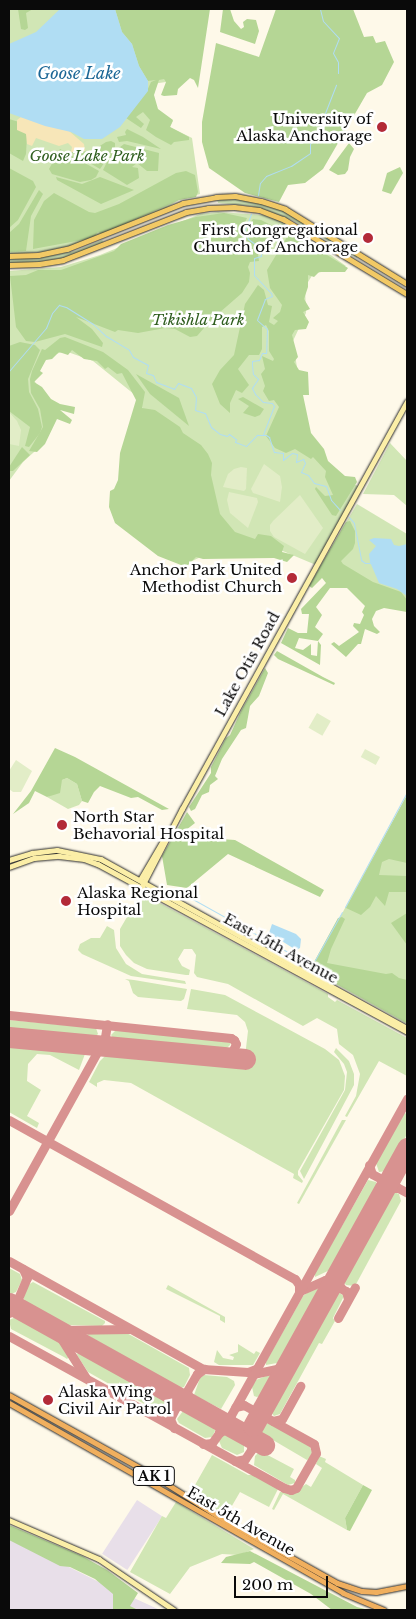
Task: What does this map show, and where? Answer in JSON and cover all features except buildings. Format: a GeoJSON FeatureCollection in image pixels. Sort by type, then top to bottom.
{"type":"FeatureCollection","features":[{"type":"Feature","properties":{"kind":"highway","name":"East 5th Avenue"},"geometry":{"type":"LineString","coordinates":[[9,1395],[151,1474],[222,1519],[337,1583],[362,1591],[376,1592],[407,1586]]}},
{"type":"Feature","properties":{"kind":"highway","name":"East 5th Avenue"},"geometry":{"type":"LineString","coordinates":[[9,1404],[343,1593],[384,1610]]}},
{"type":"Feature","properties":{"kind":"main road"},"geometry":{"type":"LineString","coordinates":[[9,256],[38,255],[67,249],[183,203],[207,198],[235,196],[261,201],[285,209],[407,284]]}},
{"type":"Feature","properties":{"kind":"main road"},"geometry":{"type":"LineString","coordinates":[[9,265],[38,264],[63,260],[186,212],[208,208],[240,207],[272,214],[288,221],[407,294]]}},
{"type":"Feature","properties":{"kind":"main road","name":"Lake Otis Road"},"geometry":{"type":"LineString","coordinates":[[139,887],[407,402]]}},
{"type":"Feature","properties":{"kind":"main road","name":"East 15th Avenue"},"geometry":{"type":"LineString","coordinates":[[9,860],[44,851],[67,851],[101,858],[407,1028]]}},
{"type":"Feature","properties":{"kind":"main road","name":"East 15th Avenue"},"geometry":{"type":"LineString","coordinates":[[9,867],[34,858],[67,856],[98,864],[407,1032]]}},
{"type":"Feature","properties":{"kind":"main road"},"geometry":{"type":"LineString","coordinates":[[9,1520],[99,1559],[174,1610]]}},
{"type":"Feature","properties":{"kind":"shaded area"},"geometry":{"type":"Polygon","coordinates":[[[137,1500],[162,1516],[127,1570],[102,1554],[137,1500]]]}},
{"type":"Feature","properties":{"kind":"shaded area"},"geometry":{"type":"Polygon","coordinates":[[[9,1537],[97,1581],[160,1610],[9,1610],[9,1537]]]}},
{"type":"Feature","properties":{"kind":"green space","name":"Goose Lake Park"},"geometry":{"type":"Polygon","coordinates":[[[9,9],[196,9],[166,82],[152,84],[147,106],[173,121],[170,127],[192,138],[200,194],[179,200],[166,208],[82,243],[44,252],[9,254],[9,9]]]}},
{"type":"Feature","properties":{"kind":"green space"},"geometry":{"type":"Polygon","coordinates":[[[18,9],[33,9],[26,13],[28,28],[25,30],[21,29],[18,9]]]}},
{"type":"Feature","properties":{"kind":"green space"},"geometry":{"type":"Polygon","coordinates":[[[115,9],[210,9],[198,88],[194,80],[190,78],[178,89],[177,95],[164,96],[161,95],[166,82],[164,79],[159,80],[154,95],[158,109],[173,120],[170,127],[189,137],[189,140],[174,142],[171,145],[156,137],[146,130],[150,120],[143,112],[136,117],[144,124],[141,128],[126,118],[147,91],[151,82],[156,80],[148,81],[139,66],[132,44],[122,32],[115,9]]]}},
{"type":"Feature","properties":{"kind":"green space"},"geometry":{"type":"Polygon","coordinates":[[[223,9],[230,9],[234,21],[241,29],[244,27],[243,22],[247,19],[256,20],[259,31],[255,44],[220,32],[223,9]]]}},
{"type":"Feature","properties":{"kind":"green space"},"geometry":{"type":"Polygon","coordinates":[[[276,9],[353,9],[364,37],[373,36],[376,43],[385,41],[394,62],[382,85],[367,93],[323,169],[305,183],[288,185],[279,202],[245,193],[209,168],[202,142],[202,122],[216,43],[259,57],[276,9]]]}},
{"type":"Feature","properties":{"kind":"green space"},"geometry":{"type":"Polygon","coordinates":[[[9,119],[19,122],[27,136],[26,154],[23,161],[9,153],[9,119]]]}},
{"type":"Feature","properties":{"kind":"green space"},"geometry":{"type":"Polygon","coordinates":[[[127,129],[161,149],[127,141],[119,142],[117,137],[126,135],[127,129]]]}},
{"type":"Feature","properties":{"kind":"green space"},"geometry":{"type":"Polygon","coordinates":[[[111,141],[115,143],[115,147],[100,169],[71,152],[92,151],[111,141]]]}},
{"type":"Feature","properties":{"kind":"green space"},"geometry":{"type":"Polygon","coordinates":[[[349,143],[354,149],[350,157],[348,170],[345,174],[338,175],[329,170],[349,143]]]}},
{"type":"Feature","properties":{"kind":"green space"},"geometry":{"type":"Polygon","coordinates":[[[124,144],[159,153],[158,171],[147,171],[137,163],[132,167],[138,168],[139,178],[127,185],[103,170],[111,154],[124,144]]]}},
{"type":"Feature","properties":{"kind":"green space"},"geometry":{"type":"Polygon","coordinates":[[[60,149],[99,171],[96,177],[80,182],[52,174],[49,169],[60,149]]]}},
{"type":"Feature","properties":{"kind":"green space"},"geometry":{"type":"Polygon","coordinates":[[[400,167],[403,173],[391,194],[382,191],[387,173],[400,167]]]}},
{"type":"Feature","properties":{"kind":"green space"},"geometry":{"type":"Polygon","coordinates":[[[9,168],[33,181],[36,187],[18,220],[9,228],[9,168]]]}},
{"type":"Feature","properties":{"kind":"green space"},"geometry":{"type":"Polygon","coordinates":[[[186,171],[195,175],[198,192],[196,197],[179,200],[102,234],[98,232],[93,238],[33,249],[34,220],[44,201],[54,193],[89,212],[95,213],[119,204],[176,173],[186,171]]]}},
{"type":"Feature","properties":{"kind":"green space"},"geometry":{"type":"Polygon","coordinates":[[[56,177],[82,184],[100,177],[134,190],[101,204],[57,180],[56,177]]]}},
{"type":"Feature","properties":{"kind":"green space"},"geometry":{"type":"Polygon","coordinates":[[[39,190],[43,194],[31,216],[26,251],[9,252],[9,233],[19,224],[39,190]]]}},
{"type":"Feature","properties":{"kind":"green space"},"geometry":{"type":"Polygon","coordinates":[[[217,199],[252,200],[285,211],[358,256],[357,258],[292,220],[251,206],[218,203],[217,199]]]}},
{"type":"Feature","properties":{"kind":"green space","name":"Tikishla Park"},"geometry":{"type":"Polygon","coordinates":[[[218,212],[263,215],[278,220],[293,228],[346,266],[313,274],[305,287],[306,313],[293,341],[308,430],[336,476],[358,486],[316,565],[278,549],[203,556],[181,563],[140,399],[93,361],[65,351],[44,358],[34,380],[56,419],[44,443],[23,462],[9,481],[9,271],[61,267],[100,255],[200,214],[218,212]]]}},
{"type":"Feature","properties":{"kind":"green space"},"geometry":{"type":"Polygon","coordinates":[[[224,213],[247,218],[243,227],[246,235],[248,225],[253,219],[261,220],[275,227],[258,255],[259,261],[250,262],[248,267],[250,273],[249,282],[242,293],[211,320],[197,336],[190,337],[175,329],[165,328],[138,333],[118,330],[115,332],[76,317],[92,329],[103,343],[102,347],[65,334],[35,342],[26,341],[16,327],[10,276],[26,275],[38,270],[61,270],[114,251],[121,244],[168,225],[196,217],[224,213]]]}},
{"type":"Feature","properties":{"kind":"green space"},"geometry":{"type":"Polygon","coordinates":[[[290,232],[348,268],[345,272],[319,272],[314,277],[308,275],[308,287],[304,299],[310,309],[303,312],[309,322],[306,329],[295,330],[292,335],[298,357],[294,362],[299,370],[308,372],[309,395],[303,395],[311,433],[324,449],[328,461],[345,476],[355,477],[357,482],[336,516],[332,515],[315,489],[316,487],[325,496],[333,495],[325,477],[326,471],[313,457],[311,459],[295,449],[286,453],[275,448],[266,436],[279,407],[274,400],[269,401],[263,391],[265,386],[261,374],[265,369],[262,356],[273,361],[274,359],[269,351],[269,331],[266,325],[262,327],[262,349],[259,355],[249,355],[238,369],[249,385],[242,393],[236,390],[230,403],[230,413],[220,404],[212,384],[220,370],[234,355],[245,304],[258,285],[264,290],[268,305],[272,306],[269,322],[274,325],[278,321],[273,318],[280,312],[282,305],[270,288],[267,270],[290,232]]]}},
{"type":"Feature","properties":{"kind":"green space"},"geometry":{"type":"Polygon","coordinates":[[[102,240],[104,242],[62,259],[31,263],[9,263],[9,257],[54,255],[75,251],[102,240]]]}},
{"type":"Feature","properties":{"kind":"green space"},"geometry":{"type":"Polygon","coordinates":[[[65,337],[103,352],[128,370],[145,392],[142,408],[155,410],[180,427],[183,433],[201,445],[212,463],[211,475],[220,514],[235,532],[255,539],[258,534],[271,536],[284,546],[282,552],[294,555],[287,562],[274,558],[203,559],[196,557],[186,567],[158,556],[115,523],[109,507],[110,491],[114,489],[118,480],[120,453],[136,400],[122,373],[117,374],[108,367],[105,369],[97,361],[84,359],[72,350],[68,355],[59,352],[52,359],[46,360],[40,371],[43,373],[34,382],[42,387],[51,399],[60,404],[75,407],[74,414],[60,410],[72,420],[70,424],[57,419],[45,444],[37,452],[29,451],[43,427],[40,409],[31,393],[30,379],[32,371],[42,349],[45,350],[60,338],[65,337]]]}},
{"type":"Feature","properties":{"kind":"green space"},"geometry":{"type":"Polygon","coordinates":[[[20,342],[35,345],[40,350],[28,379],[29,392],[38,409],[42,427],[40,433],[29,447],[25,446],[30,427],[9,411],[9,346],[20,342]]]}},
{"type":"Feature","properties":{"kind":"green space"},"geometry":{"type":"Polygon","coordinates":[[[136,374],[179,398],[189,426],[150,394],[136,374]]]}},
{"type":"Feature","properties":{"kind":"green space"},"geometry":{"type":"Polygon","coordinates":[[[243,397],[264,409],[260,415],[255,417],[243,413],[249,406],[238,399],[243,397]]]}},
{"type":"Feature","properties":{"kind":"green space"},"geometry":{"type":"Polygon","coordinates":[[[9,412],[17,421],[21,430],[19,446],[9,444],[9,412]]]}},
{"type":"Feature","properties":{"kind":"green space"},"geometry":{"type":"Polygon","coordinates":[[[390,443],[407,461],[407,506],[394,495],[363,494],[390,443]]]}},
{"type":"Feature","properties":{"kind":"green space"},"geometry":{"type":"Polygon","coordinates":[[[22,447],[30,455],[13,471],[9,471],[9,467],[22,447]]]}},
{"type":"Feature","properties":{"kind":"green space"},"geometry":{"type":"Polygon","coordinates":[[[264,464],[280,476],[282,487],[280,502],[253,493],[251,489],[264,464]]]}},
{"type":"Feature","properties":{"kind":"green space"},"geometry":{"type":"Polygon","coordinates":[[[247,468],[246,489],[244,491],[223,487],[228,474],[234,469],[247,468]]]}},
{"type":"Feature","properties":{"kind":"green space"},"geometry":{"type":"Polygon","coordinates":[[[229,492],[257,498],[258,502],[248,528],[230,513],[227,500],[229,492]]]}},
{"type":"Feature","properties":{"kind":"green space"},"geometry":{"type":"Polygon","coordinates":[[[300,495],[323,528],[305,554],[274,537],[270,531],[270,525],[273,521],[300,495]]]}},
{"type":"Feature","properties":{"kind":"green space"},"geometry":{"type":"Polygon","coordinates":[[[357,504],[407,534],[407,612],[319,568],[357,504]]]}},
{"type":"Feature","properties":{"kind":"green space"},"geometry":{"type":"Polygon","coordinates":[[[350,521],[355,531],[355,543],[353,549],[341,561],[343,564],[373,582],[401,592],[407,600],[407,612],[384,608],[376,611],[372,619],[374,626],[380,632],[377,634],[365,629],[361,644],[358,644],[346,657],[331,644],[334,642],[339,646],[359,632],[353,626],[354,623],[360,624],[365,606],[347,588],[330,588],[316,607],[322,615],[315,627],[323,634],[318,641],[321,645],[320,665],[281,643],[288,628],[298,633],[307,633],[309,614],[302,614],[301,609],[326,583],[322,578],[312,588],[309,586],[346,522],[350,521]],[[299,638],[295,648],[303,650],[311,644],[311,655],[317,656],[318,641],[299,638]]]}},
{"type":"Feature","properties":{"kind":"green space"},"geometry":{"type":"Polygon","coordinates":[[[277,651],[335,683],[334,685],[278,659],[274,655],[277,651]]]}},
{"type":"Feature","properties":{"kind":"green space"},"geometry":{"type":"Polygon","coordinates":[[[265,668],[268,673],[259,696],[250,706],[246,728],[241,730],[222,759],[215,776],[218,779],[210,785],[209,792],[202,795],[195,809],[191,811],[189,807],[211,773],[211,767],[265,668]]]}},
{"type":"Feature","properties":{"kind":"green space"},"geometry":{"type":"Polygon","coordinates":[[[317,713],[331,721],[322,736],[308,728],[317,713]]]}},
{"type":"Feature","properties":{"kind":"green space"},"geometry":{"type":"Polygon","coordinates":[[[55,748],[75,757],[169,809],[162,810],[138,797],[131,798],[100,786],[88,803],[82,801],[77,784],[67,778],[62,780],[60,793],[47,797],[35,791],[29,803],[13,814],[31,791],[55,748]]]}},
{"type":"Feature","properties":{"kind":"green space"},"geometry":{"type":"Polygon","coordinates":[[[365,749],[380,757],[376,765],[361,757],[365,749]]]}},
{"type":"Feature","properties":{"kind":"green space"},"geometry":{"type":"Polygon","coordinates":[[[16,760],[32,771],[21,792],[13,792],[9,789],[9,771],[16,760]]]}},
{"type":"Feature","properties":{"kind":"green space"},"geometry":{"type":"Polygon","coordinates":[[[67,778],[77,784],[82,801],[79,805],[68,809],[47,797],[53,794],[62,780],[67,778]]]}},
{"type":"Feature","properties":{"kind":"green space"},"geometry":{"type":"Polygon","coordinates":[[[407,795],[407,1024],[314,972],[316,961],[407,795]]]}},
{"type":"Feature","properties":{"kind":"green space"},"geometry":{"type":"Polygon","coordinates":[[[407,795],[407,863],[389,859],[382,862],[379,875],[407,876],[407,892],[389,892],[385,906],[376,896],[370,907],[361,915],[346,908],[407,795]]]}},
{"type":"Feature","properties":{"kind":"green space"},"geometry":{"type":"Polygon","coordinates":[[[187,812],[195,823],[186,830],[194,837],[235,840],[324,890],[320,897],[228,854],[187,888],[167,885],[162,856],[187,812]]]}},
{"type":"Feature","properties":{"kind":"green space"},"geometry":{"type":"Polygon","coordinates":[[[141,893],[328,994],[328,997],[335,1002],[337,1000],[407,1038],[407,1076],[379,1061],[347,1117],[345,1116],[356,1096],[360,1074],[353,1055],[339,1044],[337,1029],[317,1018],[303,1026],[228,984],[197,977],[194,973],[196,955],[192,949],[184,949],[178,959],[182,966],[190,970],[189,975],[147,969],[134,963],[126,955],[120,946],[120,929],[141,893]]]}},
{"type":"Feature","properties":{"kind":"green space"},"geometry":{"type":"Polygon","coordinates":[[[407,913],[407,945],[391,923],[407,913]]]}},
{"type":"Feature","properties":{"kind":"green space"},"geometry":{"type":"Polygon","coordinates":[[[342,917],[345,919],[331,949],[327,963],[386,974],[392,973],[399,978],[407,980],[407,1023],[315,972],[314,962],[338,918],[342,917]]]}},
{"type":"Feature","properties":{"kind":"green space"},"geometry":{"type":"Polygon","coordinates":[[[107,926],[114,930],[116,948],[126,964],[142,974],[185,981],[186,984],[131,976],[82,954],[78,950],[80,944],[91,938],[100,938],[107,926]]]}},
{"type":"Feature","properties":{"kind":"green space"},"geometry":{"type":"Polygon","coordinates":[[[125,979],[187,989],[184,999],[181,1001],[138,997],[133,993],[129,981],[125,979]]]}},
{"type":"Feature","properties":{"kind":"green space"},"geometry":{"type":"Polygon","coordinates":[[[191,989],[225,995],[325,1049],[339,1060],[345,1076],[344,1090],[298,1171],[298,1175],[303,1181],[302,1183],[293,1178],[294,1174],[131,1083],[104,1080],[97,1083],[97,1087],[89,1082],[100,1061],[106,1055],[112,1054],[244,1065],[248,1031],[245,1022],[237,1015],[187,1009],[191,989]]]}},
{"type":"Feature","properties":{"kind":"green space"},"geometry":{"type":"Polygon","coordinates":[[[9,1020],[96,1028],[98,1034],[93,1039],[9,1031],[9,1020]]]}},
{"type":"Feature","properties":{"kind":"green space"},"geometry":{"type":"Polygon","coordinates":[[[116,1030],[226,1039],[231,1042],[226,1049],[115,1041],[111,1035],[116,1030]]]}},
{"type":"Feature","properties":{"kind":"green space"},"geometry":{"type":"Polygon","coordinates":[[[9,1043],[81,1049],[85,1054],[79,1070],[50,1055],[37,1054],[28,1064],[27,1081],[41,1090],[27,1116],[39,1123],[37,1128],[9,1112],[9,1043]]]}},
{"type":"Feature","properties":{"kind":"green space"},"geometry":{"type":"Polygon","coordinates":[[[336,1048],[349,1061],[354,1074],[354,1085],[304,1179],[300,1171],[345,1090],[347,1072],[344,1064],[334,1052],[336,1048]]]}},
{"type":"Feature","properties":{"kind":"green space"},"geometry":{"type":"Polygon","coordinates":[[[407,1113],[407,1134],[387,1171],[379,1172],[376,1163],[403,1114],[407,1113]]]}},
{"type":"Feature","properties":{"kind":"green space"},"geometry":{"type":"Polygon","coordinates":[[[342,1120],[346,1120],[299,1204],[297,1203],[342,1120]]]}},
{"type":"Feature","properties":{"kind":"green space"},"geometry":{"type":"Polygon","coordinates":[[[368,1180],[376,1182],[377,1189],[332,1269],[315,1277],[315,1273],[368,1180]]]}},
{"type":"Feature","properties":{"kind":"green space"},"geometry":{"type":"Polygon","coordinates":[[[394,1192],[399,1194],[401,1201],[355,1286],[346,1285],[343,1281],[344,1277],[389,1196],[394,1192]]]}},
{"type":"Feature","properties":{"kind":"green space"},"geometry":{"type":"Polygon","coordinates":[[[9,1268],[20,1274],[22,1280],[16,1292],[11,1294],[9,1292],[9,1268]]]}},
{"type":"Feature","properties":{"kind":"green space"},"geometry":{"type":"Polygon","coordinates":[[[33,1282],[105,1321],[105,1323],[102,1326],[66,1325],[25,1301],[22,1295],[28,1285],[33,1282]]]}},
{"type":"Feature","properties":{"kind":"green space"},"geometry":{"type":"Polygon","coordinates":[[[168,1285],[225,1317],[225,1323],[220,1320],[220,1316],[166,1289],[168,1285]]]}},
{"type":"Feature","properties":{"kind":"green space"},"geometry":{"type":"Polygon","coordinates":[[[312,1289],[320,1289],[319,1294],[284,1355],[277,1363],[266,1365],[303,1296],[312,1289]]]}},
{"type":"Feature","properties":{"kind":"green space"},"geometry":{"type":"Polygon","coordinates":[[[338,1292],[344,1296],[333,1318],[335,1321],[322,1344],[319,1343],[280,1414],[274,1416],[271,1412],[273,1406],[335,1294],[338,1292]]]}},
{"type":"Feature","properties":{"kind":"green space"},"geometry":{"type":"Polygon","coordinates":[[[16,1317],[59,1341],[69,1357],[67,1359],[11,1329],[9,1320],[16,1317]]]}},
{"type":"Feature","properties":{"kind":"green space"},"geometry":{"type":"Polygon","coordinates":[[[125,1332],[189,1368],[190,1375],[184,1387],[180,1388],[87,1335],[89,1333],[125,1332]]]}},
{"type":"Feature","properties":{"kind":"green space"},"geometry":{"type":"Polygon","coordinates":[[[238,1344],[254,1354],[256,1351],[260,1353],[253,1365],[219,1365],[214,1362],[217,1350],[223,1358],[233,1360],[234,1357],[229,1355],[238,1352],[238,1344]]]}},
{"type":"Feature","properties":{"kind":"green space"},"geometry":{"type":"Polygon","coordinates":[[[78,1352],[168,1402],[168,1408],[162,1414],[88,1372],[77,1355],[78,1352]]]}},
{"type":"Feature","properties":{"kind":"green space"},"geometry":{"type":"Polygon","coordinates":[[[271,1374],[262,1395],[254,1396],[252,1387],[256,1380],[271,1374]]]}},
{"type":"Feature","properties":{"kind":"green space"},"geometry":{"type":"Polygon","coordinates":[[[204,1375],[227,1377],[234,1381],[235,1385],[221,1409],[194,1395],[200,1378],[204,1375]]]}},
{"type":"Feature","properties":{"kind":"green space"},"geometry":{"type":"Polygon","coordinates":[[[183,1411],[214,1426],[215,1431],[212,1437],[205,1438],[179,1423],[177,1419],[183,1411]]]}},
{"type":"Feature","properties":{"kind":"green space"},"geometry":{"type":"Polygon","coordinates":[[[268,1423],[309,1445],[312,1452],[309,1459],[307,1460],[261,1433],[262,1426],[268,1423]]]}},
{"type":"Feature","properties":{"kind":"green space"},"geometry":{"type":"Polygon","coordinates":[[[226,1433],[244,1443],[244,1452],[237,1455],[222,1448],[219,1441],[221,1436],[226,1433]]]}},
{"type":"Feature","properties":{"kind":"green space"},"geometry":{"type":"Polygon","coordinates":[[[260,1451],[294,1469],[290,1477],[295,1480],[295,1483],[288,1485],[254,1465],[255,1456],[260,1451]]]}},
{"type":"Feature","properties":{"kind":"green space"},"geometry":{"type":"Polygon","coordinates":[[[212,1455],[278,1489],[269,1507],[240,1492],[226,1516],[191,1492],[212,1455]]]}},
{"type":"Feature","properties":{"kind":"green space"},"geometry":{"type":"Polygon","coordinates":[[[319,1456],[326,1459],[325,1462],[363,1485],[345,1518],[347,1530],[283,1494],[274,1510],[272,1509],[280,1492],[295,1492],[306,1484],[311,1487],[322,1468],[316,1464],[319,1456]]]}},
{"type":"Feature","properties":{"kind":"green space"},"geometry":{"type":"Polygon","coordinates":[[[363,1485],[372,1490],[350,1531],[347,1530],[345,1518],[363,1485]]]}},
{"type":"Feature","properties":{"kind":"green space"},"geometry":{"type":"Polygon","coordinates":[[[176,1502],[254,1549],[239,1555],[222,1554],[190,1567],[170,1594],[130,1572],[162,1516],[166,1518],[176,1502]]]}},
{"type":"Feature","properties":{"kind":"green space"},"geometry":{"type":"Polygon","coordinates":[[[9,1525],[82,1556],[107,1570],[138,1593],[130,1606],[138,1610],[113,1609],[113,1594],[95,1579],[70,1567],[60,1566],[9,1540],[9,1525]]]}},
{"type":"Feature","properties":{"kind":"green space"},"geometry":{"type":"Polygon","coordinates":[[[250,1551],[357,1607],[369,1610],[332,1610],[311,1594],[254,1562],[250,1564],[221,1563],[226,1557],[250,1551]]]}},
{"type":"Feature","properties":{"kind":"sand"},"geometry":{"type":"Polygon","coordinates":[[[21,117],[69,131],[84,144],[85,151],[71,152],[72,147],[68,143],[59,146],[36,138],[32,146],[27,144],[26,134],[17,130],[17,120],[21,117]]]}},
{"type":"Feature","properties":{"kind":"water","name":"Goose Lake"},"geometry":{"type":"Polygon","coordinates":[[[60,9],[115,9],[122,32],[132,44],[139,66],[148,81],[148,91],[120,127],[102,139],[84,139],[71,132],[45,126],[9,113],[9,44],[36,32],[60,9]]]}},
{"type":"Feature","properties":{"kind":"water"},"geometry":{"type":"Polygon","coordinates":[[[374,538],[391,539],[394,545],[399,546],[407,544],[407,596],[397,589],[379,583],[370,562],[369,554],[376,546],[369,540],[374,538]]]}},
{"type":"Feature","properties":{"kind":"water"},"geometry":{"type":"Polygon","coordinates":[[[272,924],[296,934],[301,939],[300,948],[296,950],[269,933],[272,924]]]}},
{"type":"Feature","properties":{"kind":"waterway"},"geometry":{"type":"LineString","coordinates":[[320,9],[323,21],[339,38],[333,53],[338,62],[338,73]]}},
{"type":"Feature","properties":{"kind":"waterway"},"geometry":{"type":"LineString","coordinates":[[258,195],[260,183],[266,176],[291,166],[310,153],[310,144],[316,136],[336,85]]}},
{"type":"Feature","properties":{"kind":"waterway"},"geometry":{"type":"LineString","coordinates":[[251,214],[245,230],[248,239],[259,247],[261,252],[261,256],[254,258],[254,275],[272,296],[265,299],[257,320],[267,329],[266,353],[262,353],[259,360],[252,361],[253,374],[258,379],[252,388],[263,402],[272,403],[274,406],[263,435]]}},
{"type":"Feature","properties":{"kind":"waterway"},"geometry":{"type":"LineString","coordinates":[[9,371],[46,328],[52,313],[59,305],[66,307],[129,350],[133,357],[148,365],[146,373],[153,375],[156,382],[174,389],[178,383],[191,388],[196,397],[195,410],[205,413],[211,427],[220,434],[227,436],[229,434],[236,439],[235,442],[246,446],[257,435],[266,435],[269,437],[274,452],[283,453],[283,460],[292,453],[297,454],[296,462],[303,459],[305,463],[301,472],[308,475],[314,483],[326,486],[331,500],[340,510]]}},
{"type":"Feature","properties":{"kind":"waterway"},"geometry":{"type":"LineString","coordinates":[[349,517],[354,523],[361,560],[365,563],[371,563]]}},
{"type":"Feature","properties":{"kind":"waterway"},"geometry":{"type":"LineString","coordinates":[[345,907],[407,792]]}},
{"type":"Feature","properties":{"kind":"waterway"},"geometry":{"type":"LineString","coordinates":[[180,892],[293,955],[298,961]]}},
{"type":"Feature","properties":{"kind":"waterway"},"geometry":{"type":"LineString","coordinates":[[315,960],[342,912]]}},
{"type":"Feature","properties":{"kind":"taxiway"},"geometry":{"type":"LineString","coordinates":[[9,1015],[231,1038],[234,1040],[236,1044],[232,1052],[215,1056]]}},
{"type":"Feature","properties":{"kind":"taxiway"},"geometry":{"type":"LineString","coordinates":[[9,1211],[101,1045],[105,1037],[107,1024]]}},
{"type":"Feature","properties":{"kind":"taxiway"},"geometry":{"type":"LineString","coordinates":[[219,1433],[227,1428],[233,1428],[230,1422],[231,1415],[407,1099]]}},
{"type":"Feature","properties":{"kind":"taxiway"},"geometry":{"type":"LineString","coordinates":[[9,1120],[295,1279],[299,1285],[299,1291]]}},
{"type":"Feature","properties":{"kind":"taxiway"},"geometry":{"type":"LineString","coordinates":[[369,1165],[372,1174],[407,1193]]}},
{"type":"Feature","properties":{"kind":"taxiway"},"geometry":{"type":"LineString","coordinates":[[395,1170],[392,1180],[397,1188]]}},
{"type":"Feature","properties":{"kind":"taxiway"},"geometry":{"type":"LineString","coordinates":[[382,1193],[389,1188],[397,1188]]}},
{"type":"Feature","properties":{"kind":"taxiway"},"geometry":{"type":"LineString","coordinates":[[9,1261],[203,1369],[248,1372],[256,1369]]}},
{"type":"Feature","properties":{"kind":"taxiway"},"geometry":{"type":"LineString","coordinates":[[22,1311],[17,1301],[27,1278],[23,1269]]}},
{"type":"Feature","properties":{"kind":"taxiway"},"geometry":{"type":"LineString","coordinates":[[340,1269],[337,1280],[341,1288]]}},
{"type":"Feature","properties":{"kind":"taxiway"},"geometry":{"type":"LineString","coordinates":[[300,1291],[325,1280],[346,1291],[348,1299]]}},
{"type":"Feature","properties":{"kind":"taxiway"},"geometry":{"type":"LineString","coordinates":[[338,1318],[355,1287]]}},
{"type":"Feature","properties":{"kind":"taxiway"},"geometry":{"type":"LineString","coordinates":[[325,1296],[332,1288],[341,1288]]}},
{"type":"Feature","properties":{"kind":"taxiway"},"geometry":{"type":"LineString","coordinates":[[9,1313],[13,1310],[22,1311]]}},
{"type":"Feature","properties":{"kind":"taxiway"},"geometry":{"type":"LineString","coordinates":[[51,1327],[63,1330],[129,1329]]}},
{"type":"Feature","properties":{"kind":"taxiway"},"geometry":{"type":"LineString","coordinates":[[51,1327],[59,1335],[86,1378]]}},
{"type":"Feature","properties":{"kind":"taxiway"},"geometry":{"type":"LineString","coordinates":[[9,1336],[284,1488],[291,1490],[296,1488],[316,1453],[314,1444],[244,1405],[235,1407]]}},
{"type":"Feature","properties":{"kind":"taxiway"},"geometry":{"type":"LineString","coordinates":[[253,1374],[282,1368],[288,1363]]}},
{"type":"Feature","properties":{"kind":"taxiway"},"geometry":{"type":"LineString","coordinates":[[176,1407],[183,1403],[190,1404],[187,1391],[197,1374],[204,1369]]}},
{"type":"Feature","properties":{"kind":"taxiway"},"geometry":{"type":"LineString","coordinates":[[273,1421],[282,1419],[300,1386]]}},
{"type":"Feature","properties":{"kind":"taxiway"},"geometry":{"type":"LineString","coordinates":[[173,1394],[177,1405],[170,1419],[174,1428]]}},
{"type":"Feature","properties":{"kind":"taxiway"},"geometry":{"type":"LineString","coordinates":[[203,1444],[212,1443],[219,1433],[220,1425],[216,1418]]}},
{"type":"Feature","properties":{"kind":"taxiway"},"geometry":{"type":"LineString","coordinates":[[235,1461],[245,1459],[251,1450],[252,1442],[247,1435]]}},
{"type":"Feature","properties":{"kind":"runway"},"geometry":{"type":"LineString","coordinates":[[9,1037],[245,1059]]}},
{"type":"Feature","properties":{"kind":"runway"},"geometry":{"type":"LineString","coordinates":[[253,1426],[407,1148]]}},
{"type":"Feature","properties":{"kind":"runway"},"geometry":{"type":"LineString","coordinates":[[9,1303],[264,1445]]}},
{"type":"Feature","properties":{"kind":"place","name":"University of Alaska Anchorage"},"geometry":{"type":"Point","coordinates":[382,127]}},
{"type":"Feature","properties":{"kind":"place","name":"First Congregational Church of Anchorage"},"geometry":{"type":"Point","coordinates":[368,238]}},
{"type":"Feature","properties":{"kind":"place","name":"Anchor Park United Methodist Church"},"geometry":{"type":"Point","coordinates":[292,578]}},
{"type":"Feature","properties":{"kind":"place","name":"North Star Behavorial Hospital"},"geometry":{"type":"Point","coordinates":[62,825]}},
{"type":"Feature","properties":{"kind":"place","name":"Alaska Regional Hospital"},"geometry":{"type":"Point","coordinates":[66,901]}},
{"type":"Feature","properties":{"kind":"place","name":"Alaska Wing Civil Air Patrol"},"geometry":{"type":"Point","coordinates":[48,1400]}}]}
